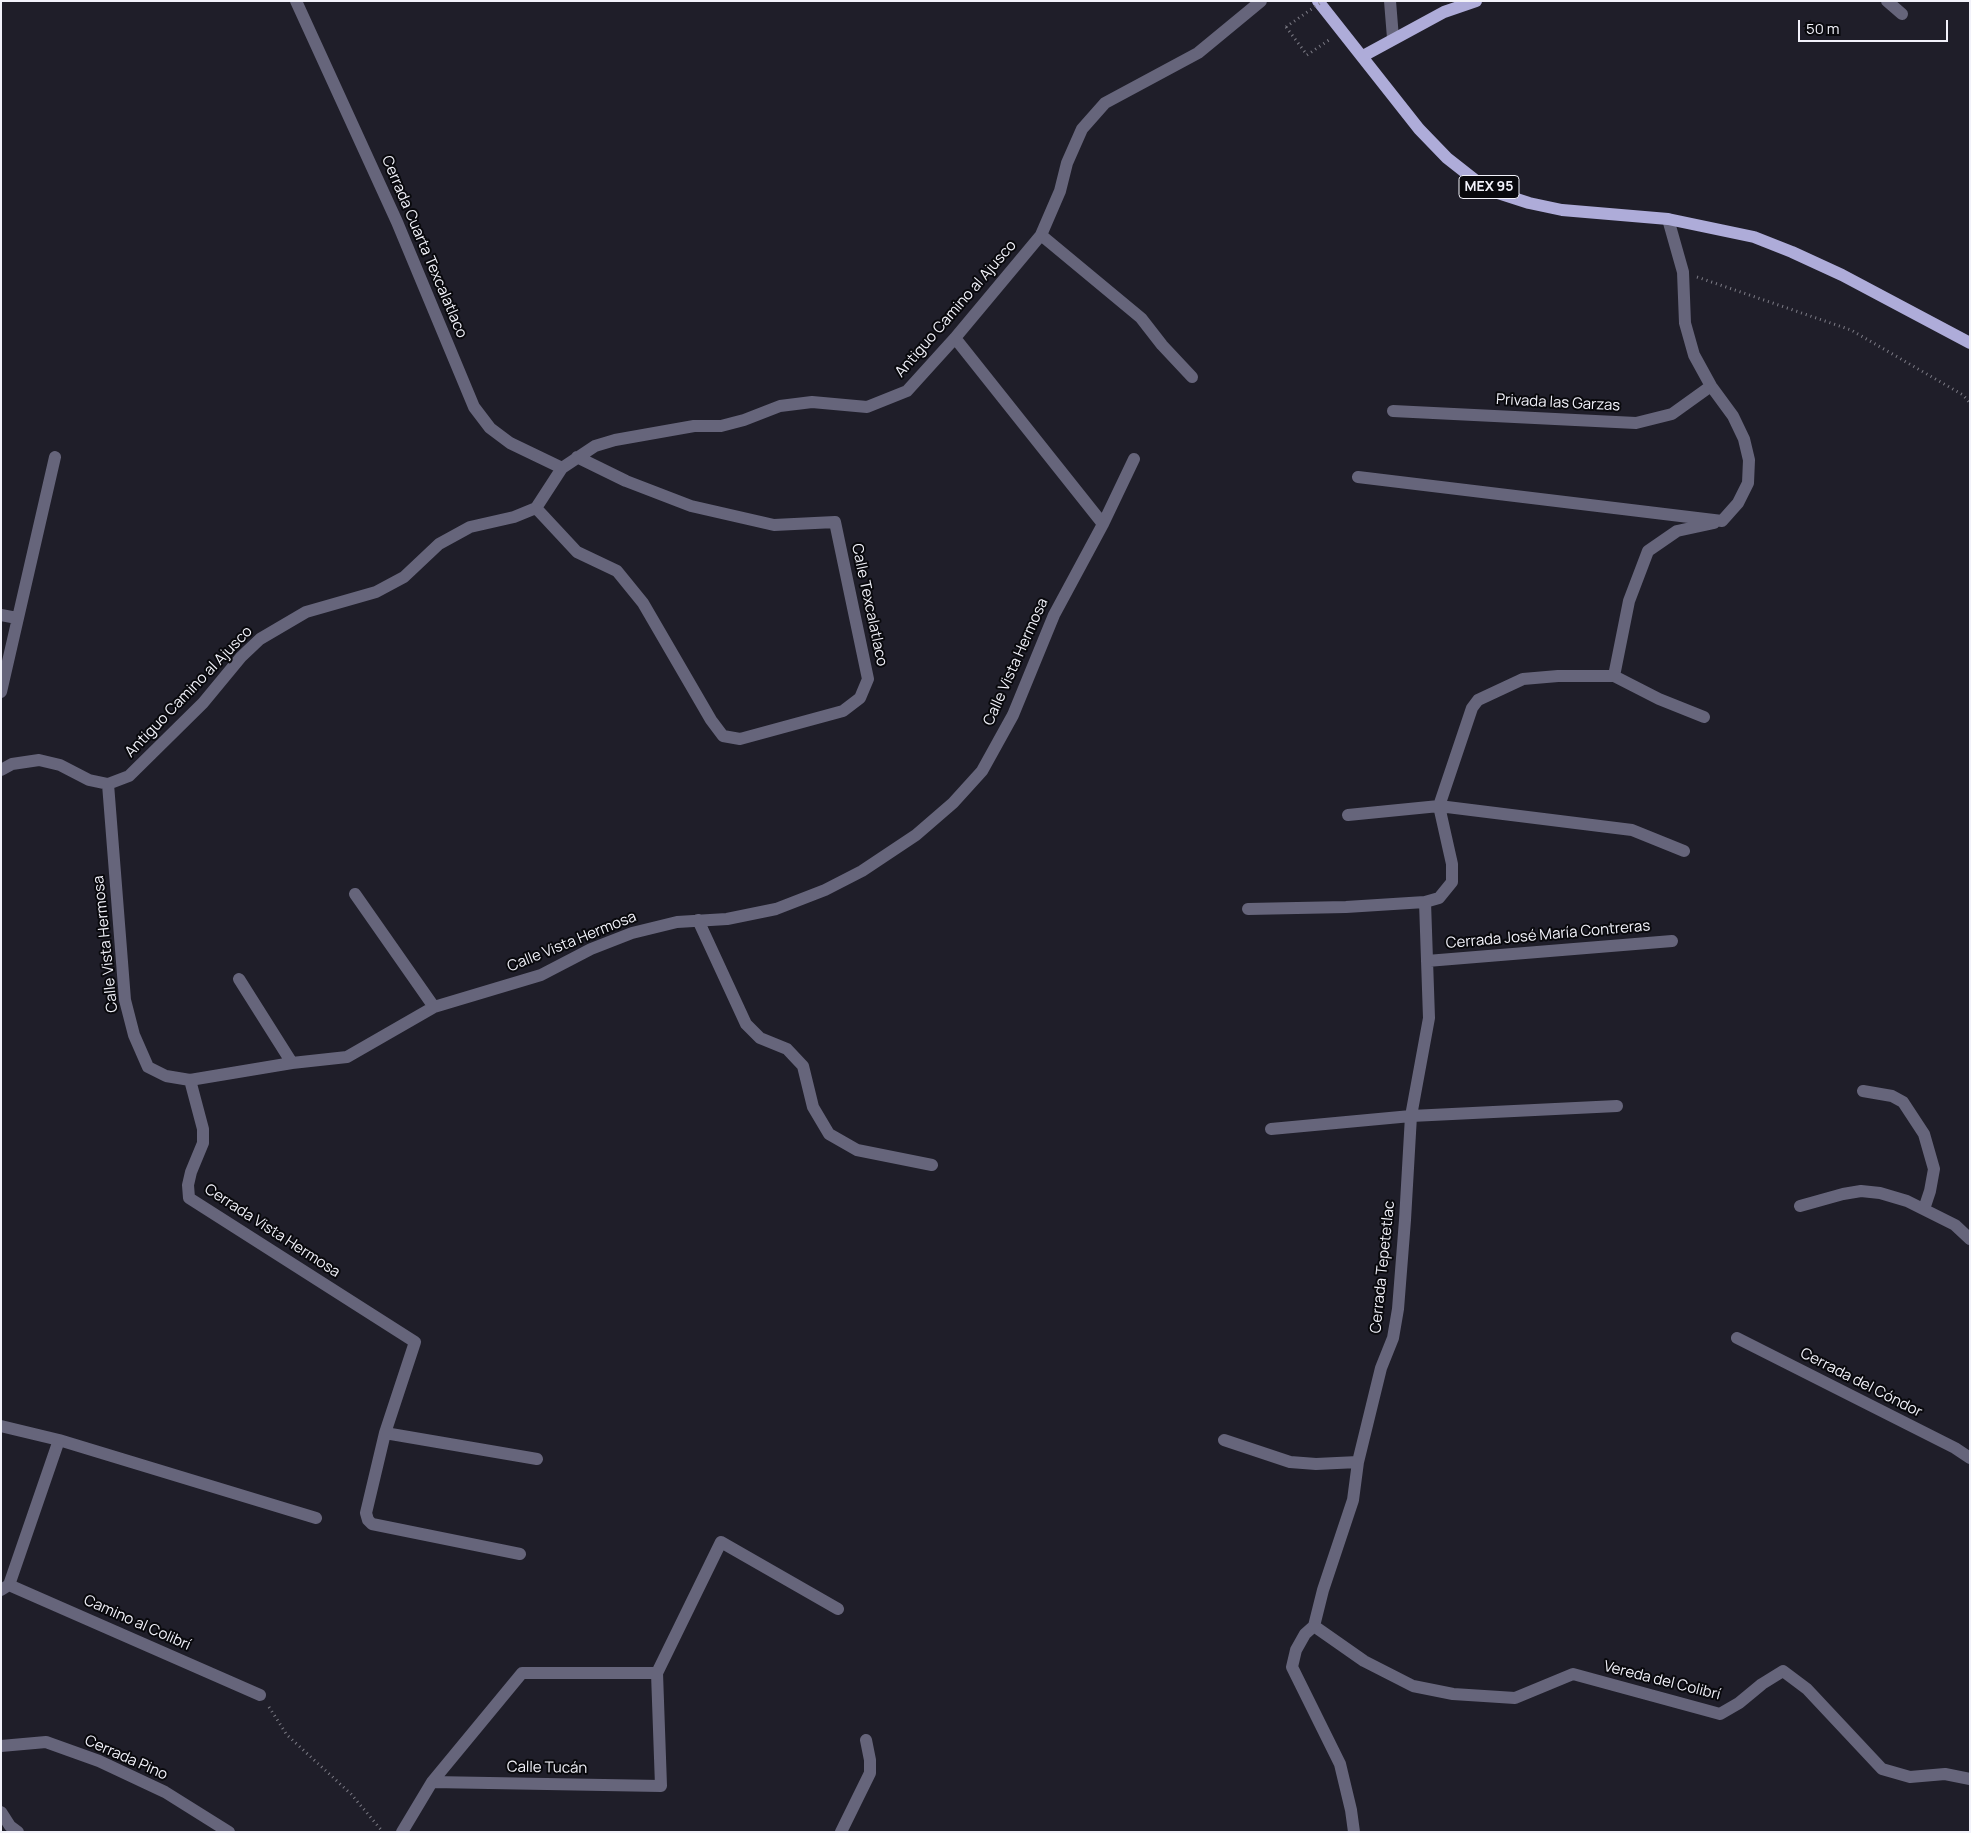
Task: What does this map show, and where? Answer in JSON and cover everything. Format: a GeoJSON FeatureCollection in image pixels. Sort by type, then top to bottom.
{"type":"FeatureCollection","features":[{"type":"Feature","properties":{"kind":"main road","name":"MEX 95"},"geometry":{"type":"LineString","coordinates":[[1318,1],[1396,100],[1447,158],[1475,180],[1498,193],[1529,203],[1562,210],[1668,219],[1754,237],[1792,252],[1884,296],[1970,343]]}},
{"type":"Feature","properties":{"kind":"main road"},"geometry":{"type":"LineString","coordinates":[[1363,56],[1444,12],[1476,1]]}},
{"type":"Feature","properties":{"kind":"street","name":"Cerrada Cuarta Texcalatlaco"},"geometry":{"type":"LineString","coordinates":[[296,1],[397,222],[474,407],[490,428],[510,443],[562,468]]}},
{"type":"Feature","properties":{"kind":"street","name":"Antiguo Camino al Ajusco"},"geometry":{"type":"LineString","coordinates":[[108,784],[128,776],[135,770],[203,704],[241,657],[260,639],[306,612],[376,592],[404,577],[438,544],[470,527],[514,517],[536,508],[562,468],[595,446],[615,440],[694,426],[721,426],[744,420],[780,406],[812,402],[867,407],[907,391],[955,338],[1041,235],[1060,191],[1067,163],[1082,129],[1106,103],[1198,53],[1262,1]]}},
{"type":"Feature","properties":{"kind":"street"},"geometry":{"type":"LineString","coordinates":[[1390,1],[1393,38]]}},
{"type":"Feature","properties":{"kind":"street"},"geometry":{"type":"LineString","coordinates":[[1887,1],[1902,14]]}},
{"type":"Feature","properties":{"kind":"street"},"geometry":{"type":"LineString","coordinates":[[1614,676],[1629,601],[1648,551],[1677,531],[1722,521],[1738,503],[1748,483],[1749,460],[1744,439],[1734,416],[1711,386],[1694,355],[1685,323],[1683,272],[1668,219]]}},
{"type":"Feature","properties":{"kind":"street"},"geometry":{"type":"LineString","coordinates":[[1041,235],[1142,318],[1162,345],[1192,377]]}},
{"type":"Feature","properties":{"kind":"street"},"geometry":{"type":"LineString","coordinates":[[955,338],[1103,524]]}},
{"type":"Feature","properties":{"kind":"street","name":"Privada las Garzas"},"geometry":{"type":"LineString","coordinates":[[1393,411],[1636,423],[1672,414],[1711,386]]}},
{"type":"Feature","properties":{"kind":"street"},"geometry":{"type":"LineString","coordinates":[[1,692],[55,457]]}},
{"type":"Feature","properties":{"kind":"street","name":"Calle Texcalatlaco"},"geometry":{"type":"LineString","coordinates":[[536,508],[577,552],[617,571],[642,603],[711,720],[723,736],[740,739],[824,716],[842,711],[860,698],[868,679],[835,522],[774,525],[691,506],[626,481],[577,457]]}},
{"type":"Feature","properties":{"kind":"street","name":"Calle Vista Hermosa"},"geometry":{"type":"LineString","coordinates":[[108,784],[125,1000],[134,1036],[148,1066],[166,1076],[190,1080],[347,1057],[434,1007],[541,976],[591,948],[632,933],[677,922],[727,919],[776,909],[825,890],[862,871],[916,835],[953,803],[982,771],[1012,715],[1054,615],[1103,524],[1134,459]]}},
{"type":"Feature","properties":{"kind":"street"},"geometry":{"type":"LineString","coordinates":[[1358,477],[1722,521]]}},
{"type":"Feature","properties":{"kind":"street"},"geometry":{"type":"LineString","coordinates":[[1,615],[17,618]]}},
{"type":"Feature","properties":{"kind":"street"},"geometry":{"type":"LineString","coordinates":[[1248,909],[1346,907],[1425,902],[1439,898],[1452,882],[1452,864],[1439,806],[1472,708],[1478,700],[1523,679],[1558,676],[1614,676],[1659,699],[1704,717]]}},
{"type":"Feature","properties":{"kind":"street"},"geometry":{"type":"LineString","coordinates":[[1,770],[12,764],[40,760],[60,765],[90,780],[108,784]]}},
{"type":"Feature","properties":{"kind":"street"},"geometry":{"type":"LineString","coordinates":[[1348,815],[1439,806],[1632,830],[1684,851]]}},
{"type":"Feature","properties":{"kind":"street"},"geometry":{"type":"LineString","coordinates":[[355,894],[434,1007]]}},
{"type":"Feature","properties":{"kind":"street","name":"Cerrada Tepetetlac"},"geometry":{"type":"LineString","coordinates":[[1314,1626],[1322,1590],[1353,1500],[1358,1462],[1381,1368],[1393,1338],[1396,1319],[1405,1220],[1411,1116],[1429,1018],[1425,902]]}},
{"type":"Feature","properties":{"kind":"street"},"geometry":{"type":"LineString","coordinates":[[698,920],[746,1024],[760,1038],[787,1049],[803,1066],[812,1107],[829,1134],[857,1150],[932,1165]]}},
{"type":"Feature","properties":{"kind":"street","name":"Cerrada José María Contreras"},"geometry":{"type":"LineString","coordinates":[[1427,961],[1672,941]]}},
{"type":"Feature","properties":{"kind":"street"},"geometry":{"type":"LineString","coordinates":[[239,979],[292,1064]]}},
{"type":"Feature","properties":{"kind":"street","name":"Cerrada Vista Hermosa"},"geometry":{"type":"LineString","coordinates":[[190,1080],[203,1129],[204,1143],[191,1172],[188,1185],[189,1198],[415,1342],[385,1433]]}},
{"type":"Feature","properties":{"kind":"street"},"geometry":{"type":"LineString","coordinates":[[1863,1091],[1892,1096],[1903,1102],[1924,1134],[1934,1169],[1924,1209]]}},
{"type":"Feature","properties":{"kind":"street"},"geometry":{"type":"LineString","coordinates":[[1271,1129],[1411,1116],[1617,1106]]}},
{"type":"Feature","properties":{"kind":"street"},"geometry":{"type":"LineString","coordinates":[[1800,1206],[1861,1191],[1880,1193],[1907,1201],[1924,1209],[1954,1225],[1970,1239]]}},
{"type":"Feature","properties":{"kind":"street","name":"Cerrada del Cóndor"},"geometry":{"type":"LineString","coordinates":[[1737,1338],[1955,1448],[1970,1458]]}},
{"type":"Feature","properties":{"kind":"street"},"geometry":{"type":"LineString","coordinates":[[1,1426],[60,1440],[316,1518]]}},
{"type":"Feature","properties":{"kind":"street"},"geometry":{"type":"LineString","coordinates":[[520,1554],[372,1524],[368,1520],[366,1513],[385,1433],[537,1460]]}},
{"type":"Feature","properties":{"kind":"street"},"geometry":{"type":"LineString","coordinates":[[5,1587],[60,1440]]}},
{"type":"Feature","properties":{"kind":"street"},"geometry":{"type":"LineString","coordinates":[[1224,1440],[1290,1462],[1316,1464],[1358,1462]]}},
{"type":"Feature","properties":{"kind":"street"},"geometry":{"type":"LineString","coordinates":[[402,1832],[432,1782],[522,1673],[657,1673],[721,1542],[838,1609]]}},
{"type":"Feature","properties":{"kind":"street","name":"Camino al Colibrí"},"geometry":{"type":"LineString","coordinates":[[5,1587],[260,1695]]}},
{"type":"Feature","properties":{"kind":"street"},"geometry":{"type":"LineString","coordinates":[[1314,1626],[1305,1634],[1296,1650],[1292,1667],[1340,1764],[1354,1832]]}},
{"type":"Feature","properties":{"kind":"street","name":"Vereda del Colibrí"},"geometry":{"type":"LineString","coordinates":[[1314,1626],[1364,1661],[1413,1686],[1453,1694],[1514,1698],[1573,1674],[1720,1714],[1739,1703],[1762,1684],[1783,1671],[1807,1688],[1882,1769],[1910,1777],[1945,1774],[1970,1779]]}},
{"type":"Feature","properties":{"kind":"street","name":"Calle Tucán"},"geometry":{"type":"LineString","coordinates":[[432,1782],[662,1786],[657,1673]]}},
{"type":"Feature","properties":{"kind":"street"},"geometry":{"type":"LineString","coordinates":[[841,1832],[870,1773],[870,1760],[866,1740]]}},
{"type":"Feature","properties":{"kind":"street","name":"Cerrada Pino"},"geometry":{"type":"LineString","coordinates":[[1,1746],[46,1742],[99,1761],[165,1792],[229,1832]]}},
{"type":"Feature","properties":{"kind":"street"},"geometry":{"type":"LineString","coordinates":[[1,1812],[10,1826],[18,1832]]}},
{"type":"Feature","properties":{"kind":"path"},"geometry":{"type":"LineString","coordinates":[[1307,55],[1286,27],[1322,1]]}},
{"type":"Feature","properties":{"kind":"path"},"geometry":{"type":"LineString","coordinates":[[1683,272],[1851,330],[1963,395],[1970,403]]}},
{"type":"Feature","properties":{"kind":"path"},"geometry":{"type":"LineString","coordinates":[[260,1695],[287,1735],[351,1794],[383,1832]]}}]}
